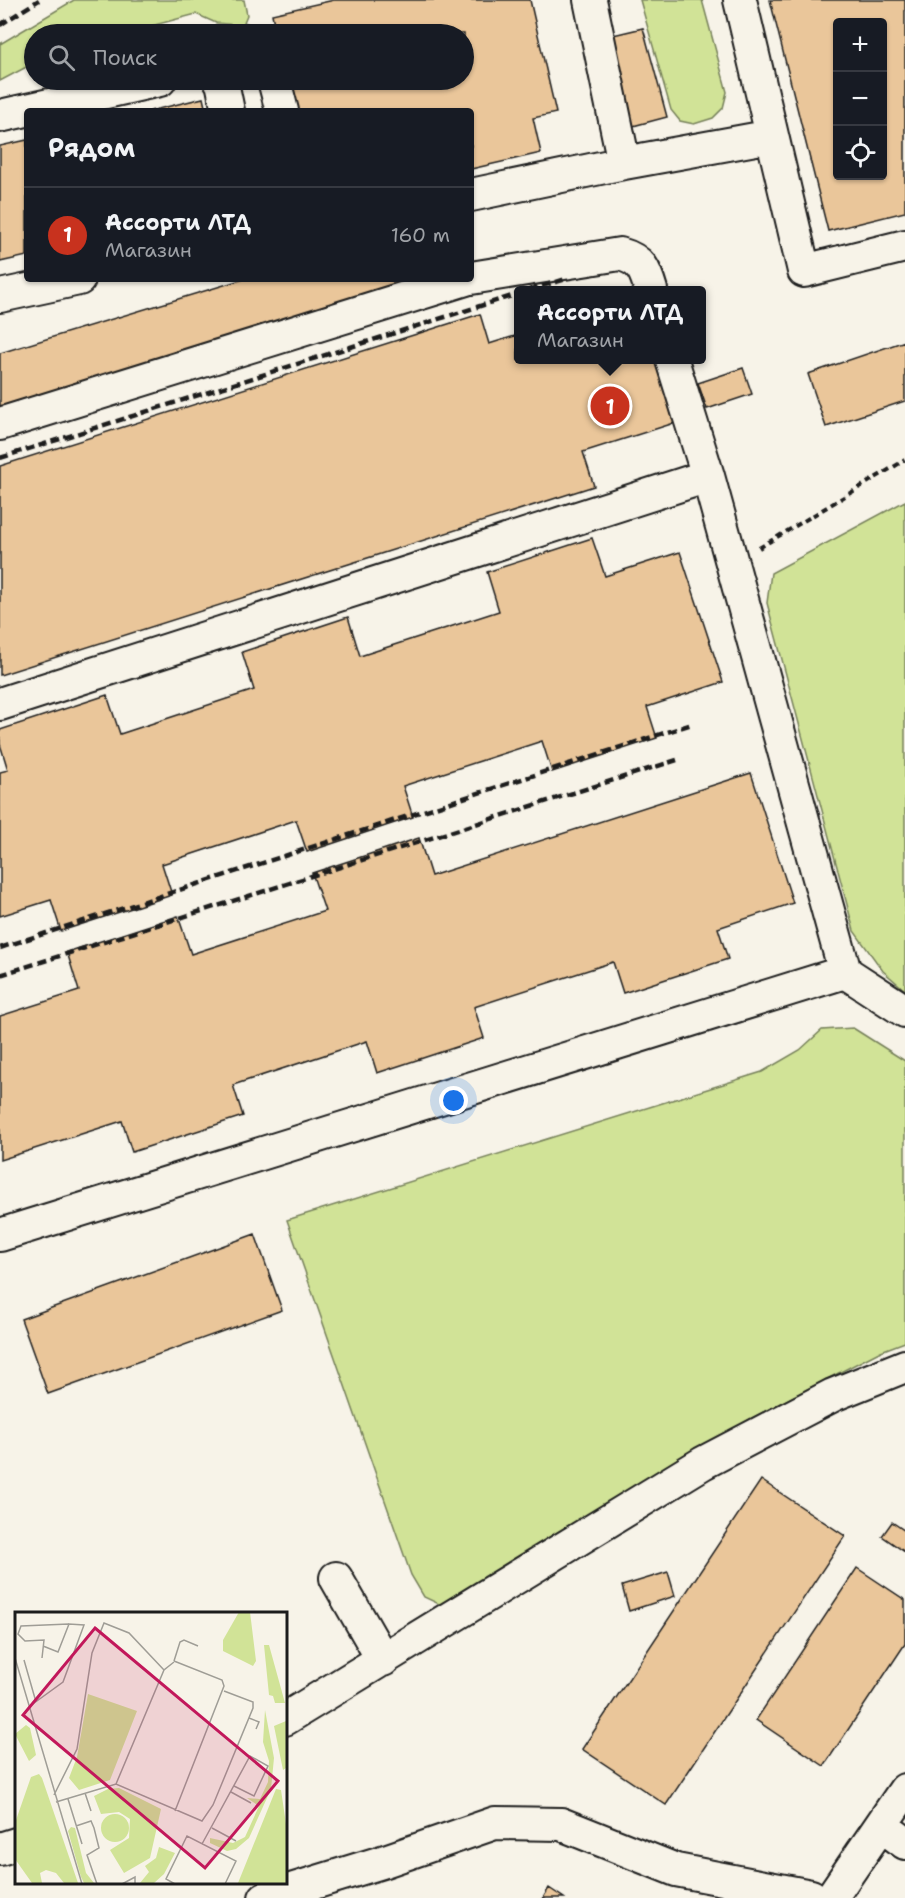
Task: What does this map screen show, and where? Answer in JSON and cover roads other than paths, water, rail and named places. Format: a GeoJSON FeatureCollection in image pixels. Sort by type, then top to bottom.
{"type":"FeatureCollection","features":[{"type":"Feature","properties":{"kind":"street"},"geometry":{"type":"LineString","coordinates":[[590,0],[624,163]]}},
{"type":"Feature","properties":{"kind":"street"},"geometry":{"type":"LineString","coordinates":[[740,0],[804,271],[905,246]]}},
{"type":"Feature","properties":{"kind":"street"},"geometry":{"type":"LineString","coordinates":[[36,108],[116,90]]}},
{"type":"Feature","properties":{"kind":"street"},"geometry":{"type":"LineString","coordinates":[[224,90],[227,108]]}},
{"type":"Feature","properties":{"kind":"street"},"geometry":{"type":"LineString","coordinates":[[277,90],[281,108]]}},
{"type":"Feature","properties":{"kind":"street"},"geometry":{"type":"LineString","coordinates":[[0,116],[24,111]]}},
{"type":"Feature","properties":{"kind":"street"},"geometry":{"type":"LineString","coordinates":[[474,194],[624,163],[772,136]]}},
{"type":"Feature","properties":{"kind":"street"},"geometry":{"type":"LineString","coordinates":[[474,278],[620,254],[633,258],[645,271],[650,286]]}},
{"type":"Feature","properties":{"kind":"street"},"geometry":{"type":"LineString","coordinates":[[0,296],[65,282]]}},
{"type":"Feature","properties":{"kind":"street"},"geometry":{"type":"LineString","coordinates":[[0,424],[456,282]]}},
{"type":"Feature","properties":{"kind":"street"},"geometry":{"type":"LineString","coordinates":[[673,364],[733,563],[845,972],[905,1011]]}},
{"type":"Feature","properties":{"kind":"street"},"geometry":{"type":"LineString","coordinates":[[0,704],[708,476]]}},
{"type":"Feature","properties":{"kind":"street"},"geometry":{"type":"LineString","coordinates":[[0,1235],[845,972]]}},
{"type":"Feature","properties":{"kind":"street"},"geometry":{"type":"LineString","coordinates":[[286,1718],[703,1463],[833,1395],[905,1366]]}},
{"type":"Feature","properties":{"kind":"street"},"geometry":{"type":"LineString","coordinates":[[336,1578],[383,1660]]}},
{"type":"Feature","properties":{"kind":"street"},"geometry":{"type":"LineString","coordinates":[[265,1898],[382,1862],[495,1823],[561,1824],[676,1870],[753,1892],[821,1897],[893,1834],[905,1790]]}},
{"type":"Feature","properties":{"kind":"street"},"geometry":{"type":"LineString","coordinates":[[0,1849],[15,1844]]}},
{"type":"Feature","properties":{"kind":"railway"},"geometry":{"type":"LineString","coordinates":[[0,25],[39,0]]}},
{"type":"Feature","properties":{"kind":"railway"},"geometry":{"type":"LineString","coordinates":[[542,286],[566,279]]}},
{"type":"Feature","properties":{"kind":"railway"},"geometry":{"type":"LineString","coordinates":[[0,458],[514,295]]}},
{"type":"Feature","properties":{"kind":"railway"},"geometry":{"type":"LineString","coordinates":[[0,948],[692,724]]}},
{"type":"Feature","properties":{"kind":"railway"},"geometry":{"type":"LineString","coordinates":[[0,975],[677,760]]}},
{"type":"Feature","properties":{"kind":"place","name":"Ассорти ЛТД"},"geometry":{"type":"Point","coordinates":[610,406]}}]}
